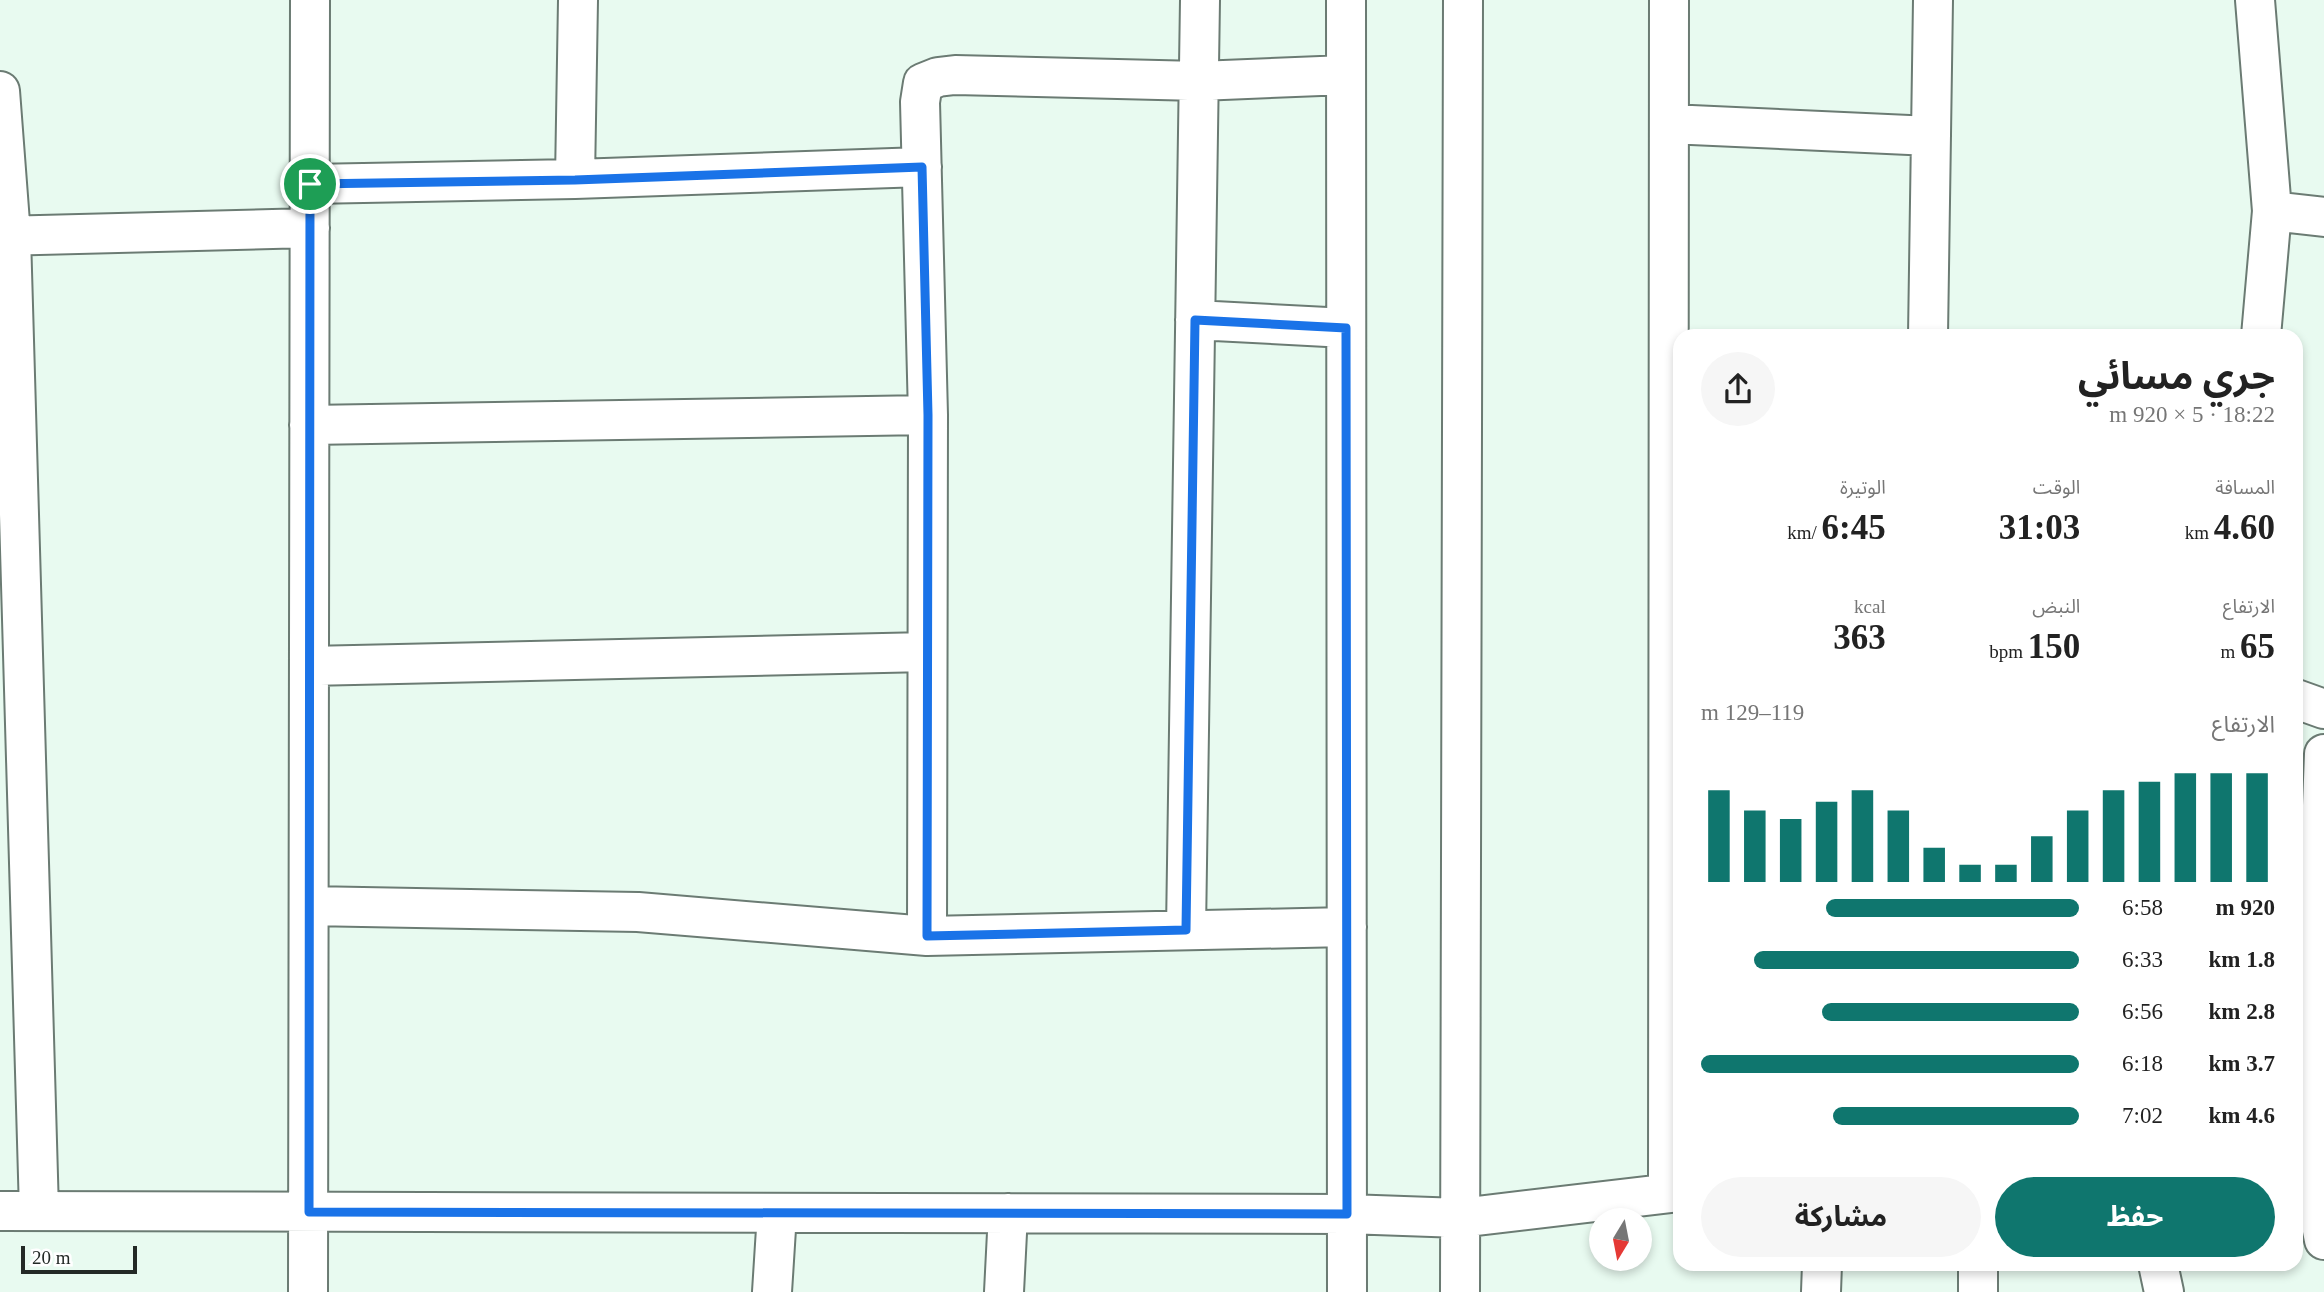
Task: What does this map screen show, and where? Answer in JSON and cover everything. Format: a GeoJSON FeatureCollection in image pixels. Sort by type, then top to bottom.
{"type":"FeatureCollection","features":[{"type":"Feature","properties":{"kind":"street"},"geometry":{"type":"LineString","coordinates":[[308,1292],[310,0]]}},
{"type":"Feature","properties":{"kind":"street"},"geometry":{"type":"LineString","coordinates":[[575,180],[578,0]]}},
{"type":"Feature","properties":{"kind":"street"},"geometry":{"type":"LineString","coordinates":[[1186,930],[1200,0]]}},
{"type":"Feature","properties":{"kind":"street"},"geometry":{"type":"LineString","coordinates":[[1346,0],[1347,1292]]}},
{"type":"Feature","properties":{"kind":"street"},"geometry":{"type":"LineString","coordinates":[[1460,1292],[1463,0]]}},
{"type":"Feature","properties":{"kind":"street"},"geometry":{"type":"LineString","coordinates":[[1669,0],[1673,978]]}},
{"type":"Feature","properties":{"kind":"street"},"geometry":{"type":"LineString","coordinates":[[1928,329],[1933,0]]}},
{"type":"Feature","properties":{"kind":"street"},"geometry":{"type":"LineString","coordinates":[[2255,0],[2272,211],[2262,329]]}},
{"type":"Feature","properties":{"kind":"street"},"geometry":{"type":"LineString","coordinates":[[927,936],[928,415],[920,102],[923,83],[955,75],[1199,81],[1346,75]]}},
{"type":"Feature","properties":{"kind":"street"},"geometry":{"type":"LineString","coordinates":[[0,91],[38,1211]]}},
{"type":"Feature","properties":{"kind":"street"},"geometry":{"type":"LineString","coordinates":[[1669,124],[1931,136]]}},
{"type":"Feature","properties":{"kind":"street"},"geometry":{"type":"LineString","coordinates":[[310,184],[575,180],[922,167]]}},
{"type":"Feature","properties":{"kind":"street"},"geometry":{"type":"LineString","coordinates":[[2272,211],[2324,217]]}},
{"type":"Feature","properties":{"kind":"street"},"geometry":{"type":"LineString","coordinates":[[6,236],[310,228]]}},
{"type":"Feature","properties":{"kind":"street"},"geometry":{"type":"LineString","coordinates":[[1195,320],[1346,328]]}},
{"type":"Feature","properties":{"kind":"street"},"geometry":{"type":"LineString","coordinates":[[309,425],[928,415]]}},
{"type":"Feature","properties":{"kind":"street"},"geometry":{"type":"LineString","coordinates":[[309,666],[927,652]]}},
{"type":"Feature","properties":{"kind":"street"},"geometry":{"type":"LineString","coordinates":[[2303,702],[2324,709]]}},
{"type":"Feature","properties":{"kind":"street"},"geometry":{"type":"LineString","coordinates":[[2324,754],[2312,1196],[2324,1240]]}},
{"type":"Feature","properties":{"kind":"street"},"geometry":{"type":"LineString","coordinates":[[309,906],[638,912],[927,936],[1347,927]]}},
{"type":"Feature","properties":{"kind":"street"},"geometry":{"type":"LineString","coordinates":[[0,1211],[1347,1214],[1460,1218],[1673,1192]]}},
{"type":"Feature","properties":{"kind":"street"},"geometry":{"type":"LineString","coordinates":[[772,1292],[777,1213]]}},
{"type":"Feature","properties":{"kind":"street"},"geometry":{"type":"LineString","coordinates":[[1004,1292],[1008,1213]]}},
{"type":"Feature","properties":{"kind":"street"},"geometry":{"type":"LineString","coordinates":[[1821,1292],[1822,1271]]}},
{"type":"Feature","properties":{"kind":"street"},"geometry":{"type":"LineString","coordinates":[[1978,1271],[1978,1292]]}},
{"type":"Feature","properties":{"kind":"street"},"geometry":{"type":"LineString","coordinates":[[2160,1271],[2164,1292]]}},
{"type":"Feature","properties":{"kind":"route"},"geometry":{"type":"LineString","coordinates":[[922,167],[928,415],[927,936],[1186,930],[1195,320],[1346,328],[1347,1214],[309,1212],[310,184],[575,180],[922,167]]}}]}
